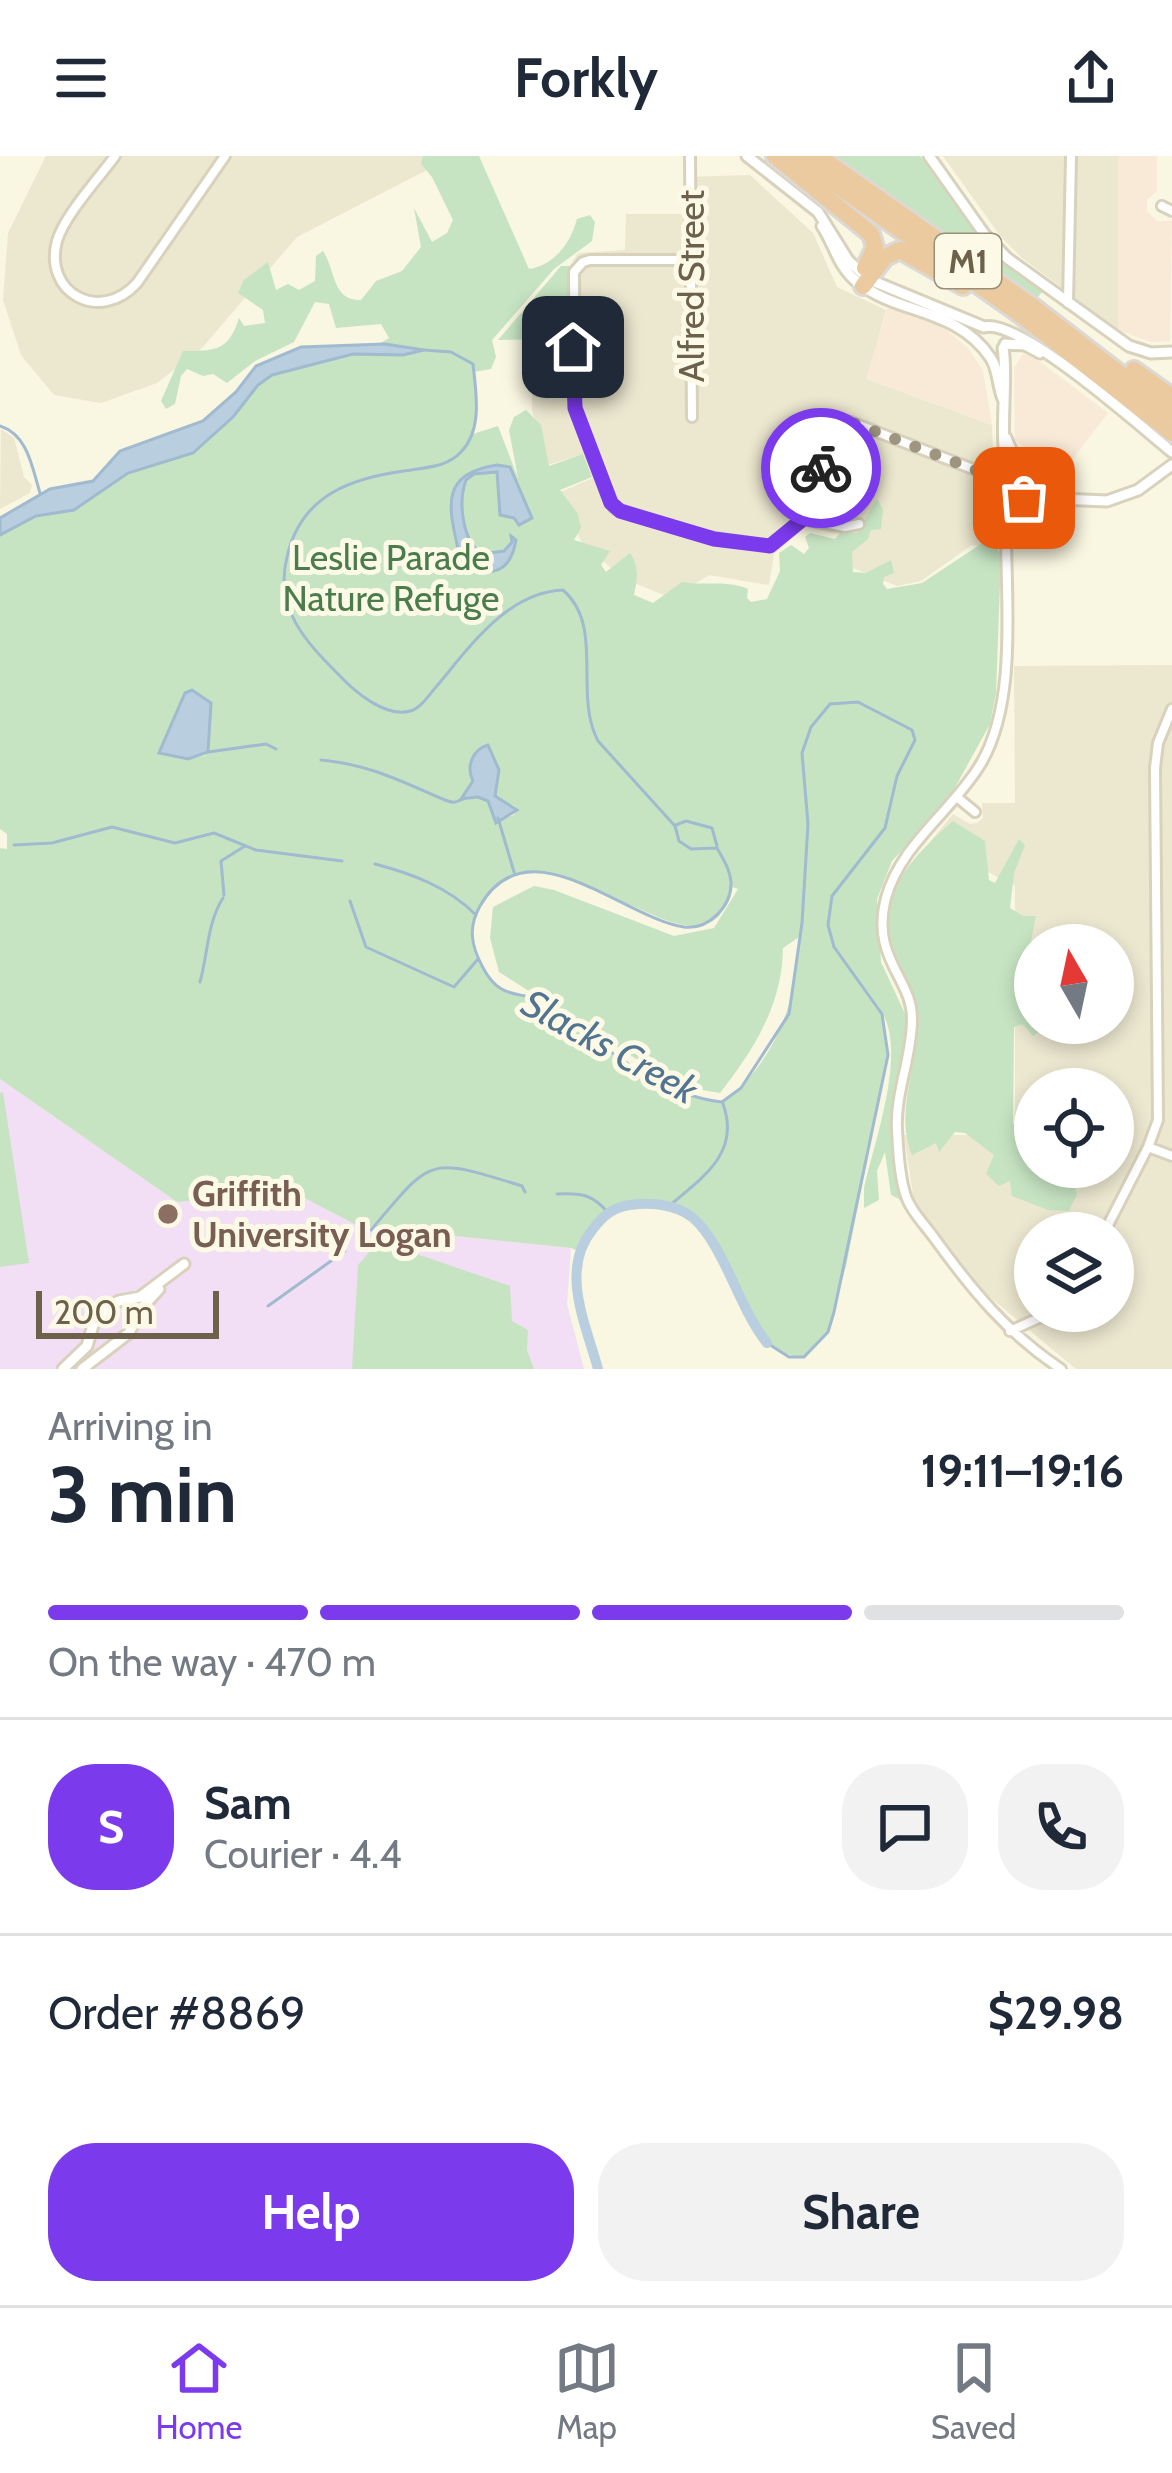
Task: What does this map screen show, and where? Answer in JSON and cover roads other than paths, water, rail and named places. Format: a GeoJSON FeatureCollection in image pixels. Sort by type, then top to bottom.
{"type":"FeatureCollection","features":[{"type":"Feature","properties":{"kind":"highway"},"geometry":{"type":"LineString","coordinates":[[775,156],[869,231],[875,243],[866,274]]}},
{"type":"Feature","properties":{"kind":"highway","name":"M1"},"geometry":{"type":"LineString","coordinates":[[795,156],[1017,312],[1172,433]]}},
{"type":"Feature","properties":{"kind":"highway","name":"M1"},"geometry":{"type":"LineString","coordinates":[[818,156],[1098,355],[1172,414]]}},
{"type":"Feature","properties":{"kind":"highway"},"geometry":{"type":"LineString","coordinates":[[866,274],[889,253],[905,251],[1000,309],[1017,312]]}},
{"type":"Feature","properties":{"kind":"highway"},"geometry":{"type":"LineString","coordinates":[[1098,355],[1114,356],[1172,397]]}},
{"type":"Feature","properties":{"kind":"street"},"geometry":{"type":"LineString","coordinates":[[115,156],[57,240],[58,271],[65,287],[94,303],[110,304],[137,283],[220,157]]}},
{"type":"Feature","properties":{"kind":"street","name":"Alfred Street"},"geometry":{"type":"LineString","coordinates":[[690,156],[692,417]]}},
{"type":"Feature","properties":{"kind":"street"},"geometry":{"type":"LineString","coordinates":[[748,156],[827,222],[866,274],[977,340],[988,352],[1004,401]]}},
{"type":"Feature","properties":{"kind":"street"},"geometry":{"type":"LineString","coordinates":[[929,156],[1007,258],[1129,346],[1151,353],[1172,352]]}},
{"type":"Feature","properties":{"kind":"street"},"geometry":{"type":"LineString","coordinates":[[1068,303],[1072,288],[1071,156]]}},
{"type":"Feature","properties":{"kind":"street"},"geometry":{"type":"LineString","coordinates":[[805,202],[841,265],[984,327],[996,325],[1033,341],[1172,452]]}},
{"type":"Feature","properties":{"kind":"street"},"geometry":{"type":"LineString","coordinates":[[691,260],[590,260],[578,266],[573,280],[575,408],[614,508],[704,536],[777,544],[803,519],[840,422],[851,422],[986,474],[1031,476],[1034,484],[1057,498]]}},
{"type":"Feature","properties":{"kind":"street"},"geometry":{"type":"LineString","coordinates":[[977,340],[984,327]]}},
{"type":"Feature","properties":{"kind":"street"},"geometry":{"type":"LineString","coordinates":[[1004,330],[1004,459],[1013,474]]}},
{"type":"Feature","properties":{"kind":"street"},"geometry":{"type":"LineString","coordinates":[[988,352],[1028,346],[1056,361]]}},
{"type":"Feature","properties":{"kind":"street"},"geometry":{"type":"LineString","coordinates":[[1013,497],[1107,500],[1149,484],[1172,465]]}},
{"type":"Feature","properties":{"kind":"street"},"geometry":{"type":"LineString","coordinates":[[1013,474],[1007,490],[1013,497]]}},
{"type":"Feature","properties":{"kind":"street"},"geometry":{"type":"LineString","coordinates":[[1028,496],[1034,484]]}},
{"type":"Feature","properties":{"kind":"street"},"geometry":{"type":"LineString","coordinates":[[1013,497],[1006,521],[1004,694],[991,744],[958,798],[898,866],[882,923],[888,961],[910,1005],[912,1022],[897,1128],[908,1201],[972,1291],[1010,1331],[1061,1369]]}},
{"type":"Feature","properties":{"kind":"street"},"geometry":{"type":"LineString","coordinates":[[803,519],[859,524]]}},
{"type":"Feature","properties":{"kind":"street"},"geometry":{"type":"LineString","coordinates":[[1115,1212],[1158,1120],[1155,768],[1158,743],[1172,709]]}},
{"type":"Feature","properties":{"kind":"street"},"geometry":{"type":"LineString","coordinates":[[958,798],[975,812]]}},
{"type":"Feature","properties":{"kind":"street"},"geometry":{"type":"LineString","coordinates":[[1148,1148],[1172,1156]]}},
{"type":"Feature","properties":{"kind":"street"},"geometry":{"type":"LineString","coordinates":[[82,1369],[129,1333],[136,1305],[180,1267]]}},
{"type":"Feature","properties":{"kind":"street"},"geometry":{"type":"LineString","coordinates":[[63,1369],[87,1346],[108,1307],[119,1300],[136,1305]]}},
{"type":"Feature","properties":{"kind":"street"},"geometry":{"type":"LineString","coordinates":[[1010,1331],[1014,1329]]}},
{"type":"Feature","properties":{"kind":"street"},"geometry":{"type":"LineString","coordinates":[[90,1335],[94,1346],[107,1347]]}},
{"type":"Feature","properties":{"kind":"water"},"geometry":{"type":"Polygon","coordinates":[[[385,344],[424,350],[403,355],[353,354],[272,375],[193,453],[128,473],[74,510],[36,516],[0,535],[0,518],[50,489],[93,481],[120,451],[203,421],[236,392],[256,366],[301,347],[385,344]]]}},
{"type":"Feature","properties":{"kind":"water"},"geometry":{"type":"Polygon","coordinates":[[[497,465],[510,467],[532,518],[519,525],[514,518],[500,515],[497,472],[474,474],[466,480],[464,520],[475,548],[482,554],[504,551],[511,536],[516,540],[509,561],[488,571],[460,558],[452,497],[464,477],[497,465]]]}},
{"type":"Feature","properties":{"kind":"water"},"geometry":{"type":"Polygon","coordinates":[[[192,690],[211,703],[208,752],[188,759],[159,753],[185,693],[192,690]]]}},
{"type":"Feature","properties":{"kind":"water"},"geometry":{"type":"Polygon","coordinates":[[[488,745],[499,770],[495,796],[517,810],[496,823],[488,801],[461,799],[473,781],[472,760],[488,745]]]}},
{"type":"Feature","properties":{"kind":"waterway","name":"Slacks Creek"},"geometry":{"type":"LineString","coordinates":[[424,350],[451,352],[473,364],[473,433],[456,457],[444,463],[350,484],[317,504],[294,535],[287,557],[285,592],[295,622],[361,695],[390,711],[410,711],[507,611],[543,593],[563,590],[583,622],[588,703],[598,741],[675,826],[679,841],[691,849],[717,848],[731,882],[728,900],[717,915],[693,927],[660,920],[550,873],[524,873],[500,882],[480,906],[472,929],[478,958],[497,986],[539,1000],[652,1078],[722,1102],[741,1088],[789,1014],[802,923],[808,824],[802,753],[811,727],[830,704],[858,702],[912,730],[915,740],[897,776],[885,828],[832,896],[828,925],[834,947],[882,1014],[888,1055],[834,1312],[828,1332],[804,1357],[789,1357],[767,1343]]}},
{"type":"Feature","properties":{"kind":"waterway"},"geometry":{"type":"LineString","coordinates":[[0,426],[23,444],[40,493]]}},
{"type":"Feature","properties":{"kind":"waterway"},"geometry":{"type":"LineString","coordinates":[[208,752],[266,744],[276,749]]}},
{"type":"Feature","properties":{"kind":"waterway"},"geometry":{"type":"LineString","coordinates":[[321,760],[371,770],[449,801],[465,798]]}},
{"type":"Feature","properties":{"kind":"waterway"},"geometry":{"type":"LineString","coordinates":[[498,818],[514,872]]}},
{"type":"Feature","properties":{"kind":"waterway"},"geometry":{"type":"LineString","coordinates":[[676,825],[686,821],[712,828],[717,846]]}},
{"type":"Feature","properties":{"kind":"waterway"},"geometry":{"type":"LineString","coordinates":[[14,845],[52,843],[112,827],[175,843],[214,833],[256,850],[342,861]]}},
{"type":"Feature","properties":{"kind":"waterway"},"geometry":{"type":"LineString","coordinates":[[224,895],[221,861],[245,846]]}},
{"type":"Feature","properties":{"kind":"waterway"},"geometry":{"type":"LineString","coordinates":[[375,864],[429,883],[476,915]]}},
{"type":"Feature","properties":{"kind":"waterway"},"geometry":{"type":"LineString","coordinates":[[200,982],[211,928],[223,898]]}},
{"type":"Feature","properties":{"kind":"waterway"},"geometry":{"type":"LineString","coordinates":[[350,901],[366,947],[454,987],[478,959]]}},
{"type":"Feature","properties":{"kind":"waterway"},"geometry":{"type":"LineString","coordinates":[[669,1206],[705,1174],[723,1150],[727,1137],[723,1104]]}},
{"type":"Feature","properties":{"kind":"waterway"},"geometry":{"type":"LineString","coordinates":[[371,1230],[407,1189],[433,1170],[466,1170],[522,1186],[525,1192]]}},
{"type":"Feature","properties":{"kind":"waterway"},"geometry":{"type":"LineString","coordinates":[[557,1194],[586,1196],[608,1213]]}},
{"type":"Feature","properties":{"kind":"waterway","name":"Slacks Creek"},"geometry":{"type":"LineString","coordinates":[[598,1369],[578,1297],[578,1262],[583,1245],[601,1220],[630,1205],[662,1205],[692,1217],[713,1243],[767,1343]]}},
{"type":"Feature","properties":{"kind":"waterway"},"geometry":{"type":"LineString","coordinates":[[268,1306],[345,1251]]}},
{"type":"Feature","properties":{"kind":"place","name":"Griffith University Logan"},"geometry":{"type":"Point","coordinates":[168,1214]}},
{"type":"Feature","properties":{"kind":"park label","name":"Leslie Parade Nature Refuge"},"geometry":{"type":"Point","coordinates":[391,578]}}]}
